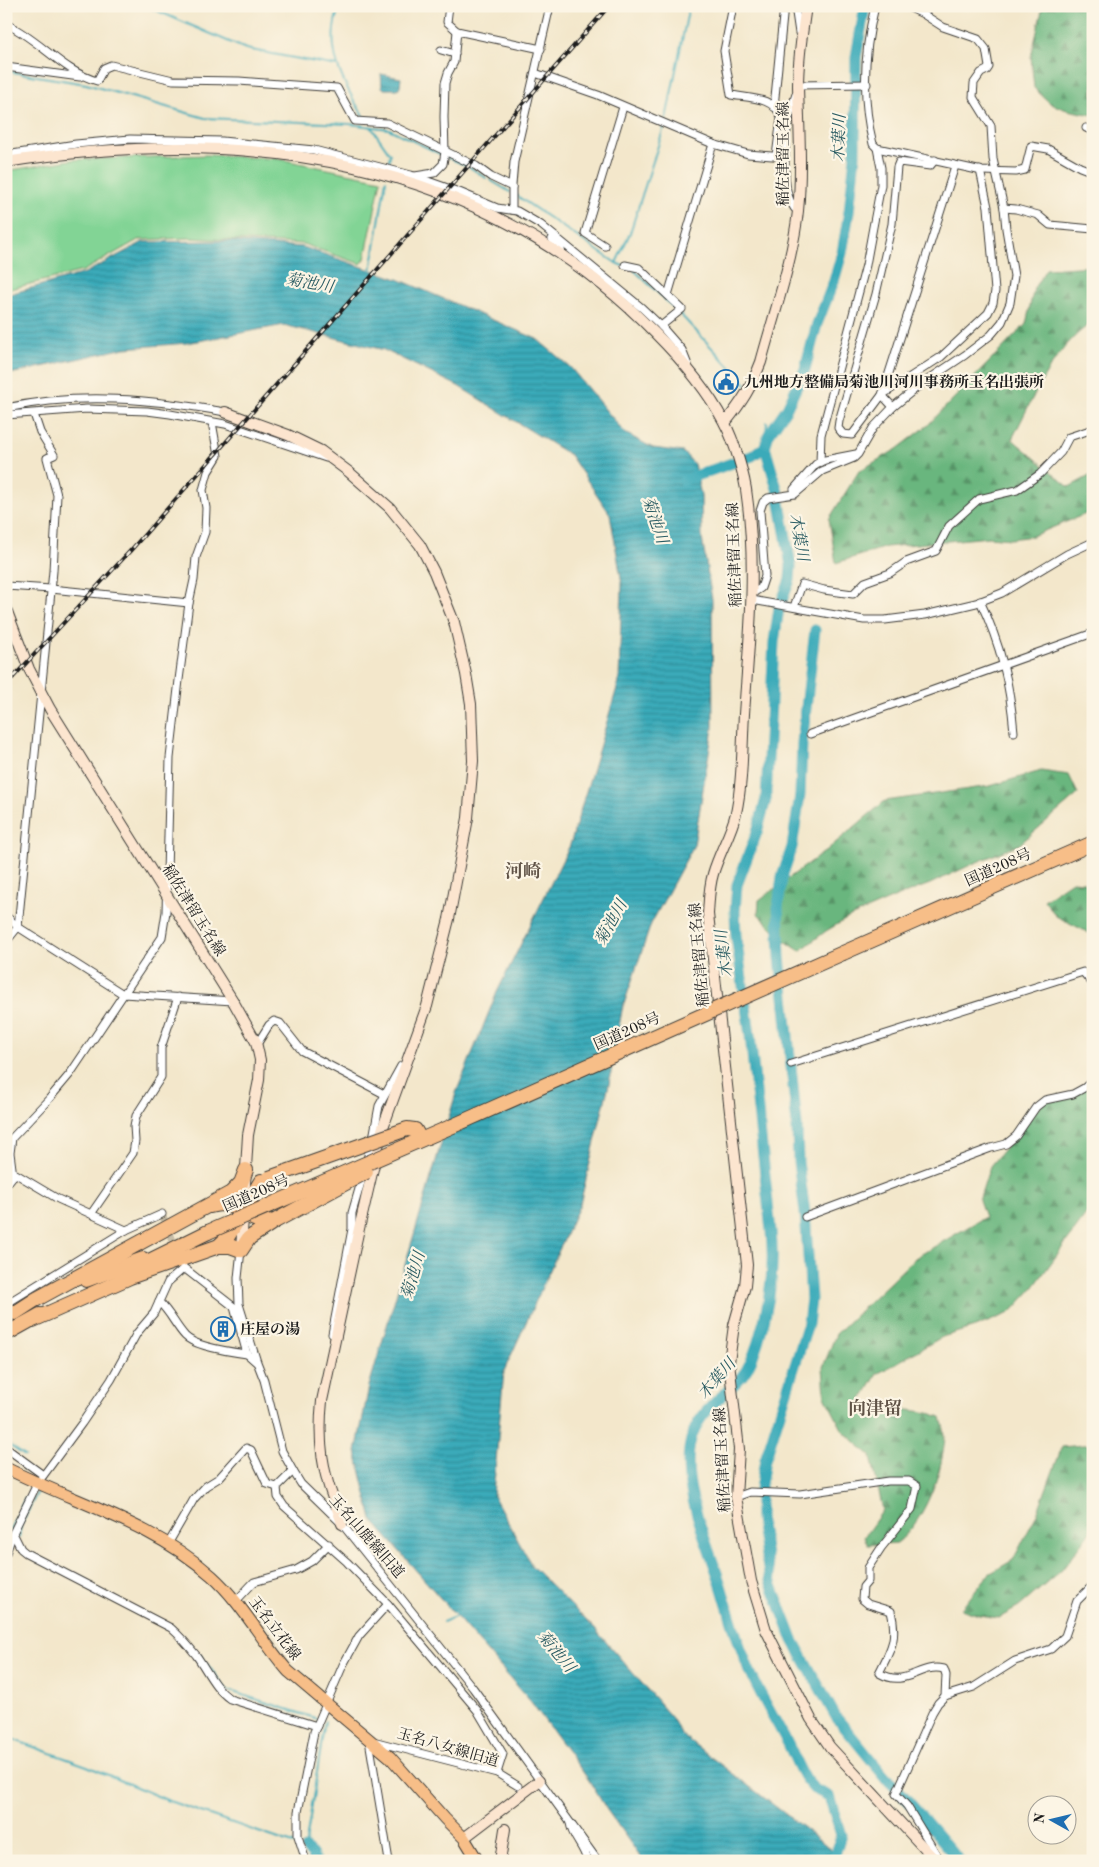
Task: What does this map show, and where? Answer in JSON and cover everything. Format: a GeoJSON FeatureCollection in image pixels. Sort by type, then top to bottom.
{"type":"FeatureCollection","features":[{"type":"Feature","properties":{"kind":"highway","name":"国道208号"},"geometry":{"type":"LineString","coordinates":[[6,1334],[33,1320],[52,1307],[208,1232],[1093,843]]}},
{"type":"Feature","properties":{"kind":"highway"},"geometry":{"type":"LineString","coordinates":[[33,1320],[130,1277],[219,1246],[230,1246],[240,1250],[249,1238],[275,1221],[354,1178],[438,1137],[455,1125]]}},
{"type":"Feature","properties":{"kind":"highway"},"geometry":{"type":"LineString","coordinates":[[246,1170],[251,1177],[265,1179],[407,1130],[415,1130],[420,1139]]}},
{"type":"Feature","properties":{"kind":"highway"},"geometry":{"type":"LineString","coordinates":[[9,1311],[35,1300],[231,1193],[241,1183],[246,1170]]}},
{"type":"Feature","properties":{"kind":"highway"},"geometry":{"type":"LineString","coordinates":[[219,1246],[265,1179]]}},
{"type":"Feature","properties":{"kind":"highway"},"geometry":{"type":"LineString","coordinates":[[206,1206],[222,1204],[232,1206],[257,1221],[275,1221]]}},
{"type":"Feature","properties":{"kind":"highway","name":"国道208号"},"geometry":{"type":"LineString","coordinates":[[9,1311],[85,1280],[175,1248]]}},
{"type":"Feature","properties":{"kind":"main road","name":"稲佐津留玉名線"},"geometry":{"type":"LineString","coordinates":[[806,6],[800,39],[800,179],[798,212],[793,241],[761,362],[744,399],[724,423],[741,469],[747,492],[752,532],[752,597],[736,812],[712,877],[709,895],[710,923],[747,1266],[744,1292],[730,1346],[730,1378],[739,1449],[736,1497],[751,1581],[766,1630],[811,1719],[830,1747],[938,1861]]}},
{"type":"Feature","properties":{"kind":"main road"},"geometry":{"type":"LineString","coordinates":[[6,162],[64,154],[155,148],[276,152],[380,173],[456,199],[518,227],[587,273],[638,316],[662,341],[708,397],[724,423]]}},
{"type":"Feature","properties":{"kind":"main road"},"geometry":{"type":"LineString","coordinates":[[225,412],[321,451],[371,489],[390,508],[420,544],[434,572],[454,622],[463,658],[471,704],[473,760],[468,818],[449,918],[427,1006],[382,1130],[322,1401],[320,1440],[323,1460],[328,1484],[342,1524]]}},
{"type":"Feature","properties":{"kind":"main road","name":"稲佐津留玉名線"},"geometry":{"type":"LineString","coordinates":[[6,609],[40,692],[233,1000],[256,1042],[260,1060],[259,1080],[248,1135],[240,1250]]}},
{"type":"Feature","properties":{"kind":"main road","name":"玉名立花線"},"geometry":{"type":"LineString","coordinates":[[6,1468],[40,1479],[131,1522],[197,1563],[236,1601],[273,1654],[288,1671],[328,1700],[369,1740],[390,1757],[464,1838],[478,1861]]}},
{"type":"Feature","properties":{"kind":"main road"},"geometry":{"type":"LineString","coordinates":[[464,1838],[539,1780]]}},
{"type":"Feature","properties":{"kind":"main road"},"geometry":{"type":"LineString","coordinates":[[500,1861],[505,1829]]}},
{"type":"Feature","properties":{"kind":"street"},"geometry":{"type":"LineString","coordinates":[[449,6],[447,22],[457,32],[541,49]]}},
{"type":"Feature","properties":{"kind":"street"},"geometry":{"type":"LineString","coordinates":[[512,210],[514,162],[550,6]]}},
{"type":"Feature","properties":{"kind":"street"},"geometry":{"type":"LineString","coordinates":[[733,6],[724,51],[731,95],[764,100],[771,103],[780,113],[776,156]]}},
{"type":"Feature","properties":{"kind":"street"},"geometry":{"type":"LineString","coordinates":[[774,107],[784,6]]}},
{"type":"Feature","properties":{"kind":"street"},"geometry":{"type":"LineString","coordinates":[[796,6],[800,39]]}},
{"type":"Feature","properties":{"kind":"street"},"geometry":{"type":"LineString","coordinates":[[820,462],[820,435],[866,265],[880,185],[881,168],[877,148],[873,144],[868,124],[865,84],[868,36],[875,6]]}},
{"type":"Feature","properties":{"kind":"street"},"geometry":{"type":"LineString","coordinates":[[906,6],[943,27],[978,39],[986,49],[989,67],[981,73],[974,83],[973,97],[991,126],[995,170],[1004,208],[1014,276],[1010,303],[1002,322],[991,335],[920,385],[894,407],[874,428],[854,458],[822,472],[792,496],[768,498],[763,502],[760,511],[765,581],[752,597],[767,602],[864,620],[942,612],[1002,593],[1066,554],[1093,542]]}},
{"type":"Feature","properties":{"kind":"street"},"geometry":{"type":"LineString","coordinates":[[6,24],[46,50],[72,70],[97,82],[104,68],[111,65],[173,80],[239,81],[337,88],[355,121],[387,123],[476,166],[491,177],[512,188]]}},
{"type":"Feature","properties":{"kind":"street"},"geometry":{"type":"LineString","coordinates":[[414,176],[434,173],[443,164],[445,152],[445,83],[454,62],[457,32]]}},
{"type":"Feature","properties":{"kind":"street"},"geometry":{"type":"LineString","coordinates":[[441,50],[455,54]]}},
{"type":"Feature","properties":{"kind":"street"},"geometry":{"type":"LineString","coordinates":[[6,67],[86,78]]}},
{"type":"Feature","properties":{"kind":"street"},"geometry":{"type":"LineString","coordinates":[[536,73],[598,95],[713,144],[748,154],[785,157]]}},
{"type":"Feature","properties":{"kind":"street"},"geometry":{"type":"LineString","coordinates":[[798,212],[794,208],[786,188],[785,157],[789,113],[801,85],[865,84]]}},
{"type":"Feature","properties":{"kind":"street"},"geometry":{"type":"LineString","coordinates":[[605,246],[585,232],[623,107]]}},
{"type":"Feature","properties":{"kind":"street"},"geometry":{"type":"LineString","coordinates":[[6,155],[76,144],[130,139],[222,141],[314,150],[414,176],[498,208],[512,210],[541,225],[642,308],[661,326],[682,350],[689,366],[688,371]]}},
{"type":"Feature","properties":{"kind":"street"},"geometry":{"type":"LineString","coordinates":[[668,295],[713,144]]}},
{"type":"Feature","properties":{"kind":"street"},"geometry":{"type":"LineString","coordinates":[[877,148],[955,166],[980,170],[1016,172],[1025,170],[1031,146],[1048,149],[1093,172]]}},
{"type":"Feature","properties":{"kind":"street"},"geometry":{"type":"LineString","coordinates":[[935,160],[930,166],[899,162],[897,167],[892,224],[876,294],[839,421],[838,428],[843,434],[852,435],[882,395],[955,166]]}},
{"type":"Feature","properties":{"kind":"street"},"geometry":{"type":"LineString","coordinates":[[882,395],[941,357],[988,313],[993,304],[994,291],[988,207],[980,170]]}},
{"type":"Feature","properties":{"kind":"street"},"geometry":{"type":"LineString","coordinates":[[1004,208],[1038,215],[1050,225],[1093,229]]}},
{"type":"Feature","properties":{"kind":"street"},"geometry":{"type":"LineString","coordinates":[[541,225],[561,249],[562,255]]}},
{"type":"Feature","properties":{"kind":"street"},"geometry":{"type":"LineString","coordinates":[[625,265],[639,268],[682,309],[661,326]]}},
{"type":"Feature","properties":{"kind":"street"},"geometry":{"type":"LineString","coordinates":[[882,395],[894,407]]}},
{"type":"Feature","properties":{"kind":"street"},"geometry":{"type":"LineString","coordinates":[[6,408],[62,400],[112,398],[160,401],[225,412]]}},
{"type":"Feature","properties":{"kind":"street"},"geometry":{"type":"LineString","coordinates":[[6,415],[87,409],[147,411],[212,422],[255,433],[336,462]]}},
{"type":"Feature","properties":{"kind":"street"},"geometry":{"type":"LineString","coordinates":[[6,942],[18,927],[40,692],[52,589],[57,495],[47,458],[54,455],[40,432],[34,414]]}},
{"type":"Feature","properties":{"kind":"street"},"geometry":{"type":"LineString","coordinates":[[13,1176],[9,1166],[12,1138],[70,1074],[162,937],[166,912],[170,758],[196,557],[205,532],[206,508],[204,490],[208,472],[218,456],[212,422]]}},
{"type":"Feature","properties":{"kind":"street"},"geometry":{"type":"LineString","coordinates":[[794,607],[802,584],[824,590],[853,594],[864,582],[890,574],[906,562],[936,551],[950,526],[979,499],[1017,490],[1040,474],[1061,452],[1070,437],[1093,429]]}},
{"type":"Feature","properties":{"kind":"street"},"geometry":{"type":"LineString","coordinates":[[792,496],[792,491],[816,464],[825,460],[858,454]]}},
{"type":"Feature","properties":{"kind":"street"},"geometry":{"type":"LineString","coordinates":[[6,586],[189,603]]}},
{"type":"Feature","properties":{"kind":"street"},"geometry":{"type":"LineString","coordinates":[[980,601],[994,630],[1004,666],[1012,704],[1014,732]]}},
{"type":"Feature","properties":{"kind":"street"},"geometry":{"type":"LineString","coordinates":[[810,734],[1093,634]]}},
{"type":"Feature","properties":{"kind":"street"},"geometry":{"type":"LineString","coordinates":[[6,916],[18,927],[123,994],[233,1000]]}},
{"type":"Feature","properties":{"kind":"street"},"geometry":{"type":"LineString","coordinates":[[791,1064],[1084,972],[1093,984]]}},
{"type":"Feature","properties":{"kind":"street"},"geometry":{"type":"LineString","coordinates":[[91,1214],[133,1153],[136,1116],[161,1077],[162,1048],[178,997]]}},
{"type":"Feature","properties":{"kind":"street"},"geometry":{"type":"LineString","coordinates":[[256,1042],[259,1041],[269,1025],[274,1021],[280,1023],[302,1051],[384,1094]]}},
{"type":"Feature","properties":{"kind":"street"},"geometry":{"type":"LineString","coordinates":[[334,1349],[332,1341],[334,1321],[352,1229],[352,1213],[374,1133],[379,1106],[384,1094],[390,1089],[414,1032],[420,1027]]}},
{"type":"Feature","properties":{"kind":"street"},"geometry":{"type":"LineString","coordinates":[[805,1217],[1006,1144],[1016,1136],[1036,1107],[1045,1100],[1073,1094],[1093,1080]]}},
{"type":"Feature","properties":{"kind":"street"},"geometry":{"type":"LineString","coordinates":[[6,1185],[16,1174],[58,1199],[126,1230]]}},
{"type":"Feature","properties":{"kind":"street"},"geometry":{"type":"LineString","coordinates":[[9,1311],[126,1230],[162,1214]]}},
{"type":"Feature","properties":{"kind":"street","name":"玉名山鹿線旧道"},"geometry":{"type":"LineString","coordinates":[[240,1250],[239,1304],[256,1362],[264,1380],[282,1451],[292,1471],[301,1484],[342,1524],[473,1688],[539,1780]]}},
{"type":"Feature","properties":{"kind":"street"},"geometry":{"type":"LineString","coordinates":[[6,1552],[40,1479],[111,1380],[137,1334],[149,1320],[168,1282],[184,1268],[234,1307],[247,1354]]}},
{"type":"Feature","properties":{"kind":"street"},"geometry":{"type":"LineString","coordinates":[[159,1302],[168,1310],[186,1337],[211,1348],[247,1354],[256,1362]]}},
{"type":"Feature","properties":{"kind":"street"},"geometry":{"type":"LineString","coordinates":[[6,1448],[40,1479]]}},
{"type":"Feature","properties":{"kind":"street"},"geometry":{"type":"LineString","coordinates":[[168,1544],[194,1499],[206,1486],[219,1478],[246,1448],[251,1450],[267,1484],[277,1487]]}},
{"type":"Feature","properties":{"kind":"street"},"geometry":{"type":"LineString","coordinates":[[292,1471],[277,1487],[278,1496],[284,1506],[329,1544],[388,1604],[478,1710],[503,1754],[497,1773]]}},
{"type":"Feature","properties":{"kind":"street"},"geometry":{"type":"LineString","coordinates":[[736,1497],[750,1492],[800,1494],[888,1481],[909,1481],[917,1486],[915,1504],[868,1568],[868,1581],[863,1587],[862,1599],[868,1604],[891,1611],[894,1622],[893,1644],[879,1673],[887,1678],[907,1678],[930,1668],[944,1669],[946,1675],[945,1696]]}},
{"type":"Feature","properties":{"kind":"street"},"geometry":{"type":"LineString","coordinates":[[14,1533],[21,1549],[171,1628],[195,1654],[221,1693],[230,1699],[317,1726]]}},
{"type":"Feature","properties":{"kind":"street"},"geometry":{"type":"LineString","coordinates":[[236,1601],[254,1582],[296,1570],[312,1561],[329,1544]]}},
{"type":"Feature","properties":{"kind":"street"},"geometry":{"type":"LineString","coordinates":[[938,1861],[906,1806],[896,1794],[932,1713],[945,1696],[974,1687],[1015,1660],[1051,1649],[1065,1636],[1077,1601],[1093,1585]]}},
{"type":"Feature","properties":{"kind":"street"},"geometry":{"type":"LineString","coordinates":[[306,1861],[298,1836],[298,1812],[310,1749],[317,1726],[343,1665],[359,1636],[388,1604]]}},
{"type":"Feature","properties":{"kind":"street"},"geometry":{"type":"LineString","coordinates":[[369,1740],[389,1861]]}},
{"type":"Feature","properties":{"kind":"street","name":"玉名八女線旧道"},"geometry":{"type":"LineString","coordinates":[[369,1740],[497,1773],[518,1786]]}},
{"type":"Feature","properties":{"kind":"street"},"geometry":{"type":"LineString","coordinates":[[539,1780],[598,1861]]}},
{"type":"Feature","properties":{"kind":"street"},"geometry":{"type":"LineString","coordinates":[[570,1821],[571,1832],[585,1852],[587,1861]]}},
{"type":"Feature","properties":{"kind":"green space"},"geometry":{"type":"Polygon","coordinates":[[[1043,6],[1093,6],[1093,115],[1067,110],[1051,104],[1034,88],[1031,57],[1043,6]]]}},
{"type":"Feature","properties":{"kind":"green space"},"geometry":{"type":"Polygon","coordinates":[[[208,155],[279,159],[381,180],[365,259],[361,264],[303,244],[190,238],[138,240],[83,271],[6,290],[6,171],[71,160],[208,155]]]}},
{"type":"Feature","properties":{"kind":"green space"},"geometry":{"type":"Polygon","coordinates":[[[1093,266],[1093,322],[1066,345],[1055,359],[1036,391],[1012,439],[1069,487],[1093,474],[1093,511],[1032,536],[1011,539],[989,537],[886,547],[836,563],[829,519],[859,471],[897,449],[927,426],[1026,324],[1034,288],[1046,269],[1093,266]]]}},
{"type":"Feature","properties":{"kind":"green space"},"geometry":{"type":"Polygon","coordinates":[[[1041,771],[1069,775],[1078,794],[1020,844],[850,917],[826,931],[800,951],[785,941],[758,914],[759,900],[827,850],[885,801],[990,786],[1041,771]]]}},
{"type":"Feature","properties":{"kind":"green space"},"geometry":{"type":"Polygon","coordinates":[[[1072,881],[1093,883],[1093,935],[1056,916],[1044,900],[1072,881]]]}},
{"type":"Feature","properties":{"kind":"green space"},"geometry":{"type":"Polygon","coordinates":[[[1093,1080],[1093,1205],[1033,1288],[1010,1313],[975,1327],[942,1337],[877,1374],[860,1403],[921,1412],[941,1417],[945,1431],[941,1464],[931,1494],[916,1522],[897,1543],[868,1545],[864,1537],[883,1510],[871,1456],[843,1431],[825,1396],[823,1367],[836,1334],[915,1258],[985,1217],[979,1200],[990,1166],[1045,1100],[1073,1094],[1093,1080]]]}},
{"type":"Feature","properties":{"kind":"green space"},"geometry":{"type":"Polygon","coordinates":[[[1093,1444],[1093,1528],[1062,1570],[1019,1607],[999,1618],[979,1615],[961,1609],[989,1574],[1013,1560],[1036,1516],[1062,1447],[1093,1444]]]}},
{"type":"Feature","properties":{"kind":"water"},"geometry":{"type":"Polygon","coordinates":[[[381,74],[401,78],[398,89],[384,89],[382,87],[381,74]]]}},
{"type":"Feature","properties":{"kind":"water","name":"菊池川"},"geometry":{"type":"Polygon","coordinates":[[[225,241],[303,247],[398,279],[537,339],[570,367],[625,433],[653,448],[683,452],[694,464],[701,495],[702,538],[712,599],[713,728],[694,845],[651,924],[622,1010],[609,1084],[580,1204],[504,1371],[493,1495],[532,1566],[594,1628],[672,1718],[682,1735],[826,1845],[840,1861],[643,1861],[588,1779],[531,1702],[372,1520],[356,1452],[369,1386],[456,1093],[497,992],[570,845],[619,681],[622,584],[610,514],[570,455],[458,386],[384,350],[284,325],[187,343],[125,348],[6,375],[6,295],[85,273],[143,242],[225,241]]]}},
{"type":"Feature","properties":{"kind":"waterway"},"geometry":{"type":"LineString","coordinates":[[146,6],[246,49],[337,66]]}},
{"type":"Feature","properties":{"kind":"waterway"},"geometry":{"type":"LineString","coordinates":[[340,6],[333,37],[338,66],[350,94],[366,120]]}},
{"type":"Feature","properties":{"kind":"waterway"},"geometry":{"type":"LineString","coordinates":[[616,263],[630,233],[665,124],[689,6]]}},
{"type":"Feature","properties":{"kind":"waterway","name":"木葉川"},"geometry":{"type":"LineString","coordinates":[[833,1861],[841,1835],[829,1796],[814,1789],[800,1771],[747,1664],[694,1505],[688,1468],[689,1450],[697,1424],[708,1409],[742,1376],[751,1360],[762,1328],[772,1274],[771,1231],[750,1035],[736,936],[735,911],[737,885],[757,832],[766,799],[774,642],[779,608],[790,580],[791,566],[778,492],[765,447],[769,434],[787,408],[805,369],[817,324],[834,281],[842,253],[855,156],[856,57],[865,6]]}},
{"type":"Feature","properties":{"kind":"waterway"},"geometry":{"type":"LineString","coordinates":[[6,71],[86,84],[205,118],[350,124],[389,129],[442,155]]}},
{"type":"Feature","properties":{"kind":"waterway"},"geometry":{"type":"LineString","coordinates":[[372,128],[390,154],[388,168]]}},
{"type":"Feature","properties":{"kind":"waterway"},"geometry":{"type":"LineString","coordinates":[[446,157],[468,166],[486,178]]}},
{"type":"Feature","properties":{"kind":"waterway"},"geometry":{"type":"LineString","coordinates":[[371,271],[386,180]]}},
{"type":"Feature","properties":{"kind":"waterway"},"geometry":{"type":"LineString","coordinates":[[490,180],[510,192]]}},
{"type":"Feature","properties":{"kind":"waterway"},"geometry":{"type":"LineString","coordinates":[[514,194],[623,266]]}},
{"type":"Feature","properties":{"kind":"waterway"},"geometry":{"type":"LineString","coordinates":[[634,270],[676,310]]}},
{"type":"Feature","properties":{"kind":"waterway"},"geometry":{"type":"LineString","coordinates":[[679,313],[746,384]]}},
{"type":"Feature","properties":{"kind":"waterway","name":"木葉川"},"geometry":{"type":"LineString","coordinates":[[765,447],[767,422]]}},
{"type":"Feature","properties":{"kind":"waterway"},"geometry":{"type":"LineString","coordinates":[[684,480],[752,456],[765,447]]}},
{"type":"Feature","properties":{"kind":"waterway"},"geometry":{"type":"LineString","coordinates":[[815,630],[802,743],[800,795],[792,847],[782,877],[778,907],[780,957],[797,1125],[798,1162],[805,1212],[811,1299],[808,1324],[765,1460],[760,1489],[760,1519],[770,1580],[793,1640],[836,1717],[885,1777],[960,1861]]}},
{"type":"Feature","properties":{"kind":"waterway"},"geometry":{"type":"LineString","coordinates":[[6,1443],[25,1456]]}},
{"type":"Feature","properties":{"kind":"waterway"},"geometry":{"type":"LineString","coordinates":[[19,1537],[21,1525],[39,1489]]}},
{"type":"Feature","properties":{"kind":"waterway"},"geometry":{"type":"LineString","coordinates":[[11,1530],[25,1498]]}},
{"type":"Feature","properties":{"kind":"waterway"},"geometry":{"type":"LineString","coordinates":[[443,1622],[457,1616]]}},
{"type":"Feature","properties":{"kind":"waterway"},"geometry":{"type":"LineString","coordinates":[[200,1655],[227,1690],[318,1719]]}},
{"type":"Feature","properties":{"kind":"waterway"},"geometry":{"type":"LineString","coordinates":[[305,1849],[325,1721]]}},
{"type":"Feature","properties":{"kind":"waterway"},"geometry":{"type":"LineString","coordinates":[[6,1737],[87,1766],[169,1801],[296,1845]]}},
{"type":"Feature","properties":{"kind":"waterway"},"geometry":{"type":"LineString","coordinates":[[306,1849],[312,1854],[315,1861]]}},
{"type":"Feature","properties":{"kind":"tunnel"},"geometry":{"type":"LineString","coordinates":[[162,1214],[176,1248]]}},
{"type":"Feature","properties":{"kind":"railway"},"geometry":{"type":"LineString","coordinates":[[6,685],[131,550],[609,6]]}},
{"type":"Feature","properties":{"kind":"place","name":"九州地方整備局菊池川河川事務所玉名出張所"},"geometry":{"type":"Point","coordinates":[726,382]}},
{"type":"Feature","properties":{"kind":"place","name":"庄屋の湯"},"geometry":{"type":"Point","coordinates":[223,1329]}},
{"type":"Feature","properties":{"kind":"district","name":"河崎"},"geometry":{"type":"Point","coordinates":[523,871]}},
{"type":"Feature","properties":{"kind":"district","name":"向津留"},"geometry":{"type":"Point","coordinates":[875,1408]}}]}
